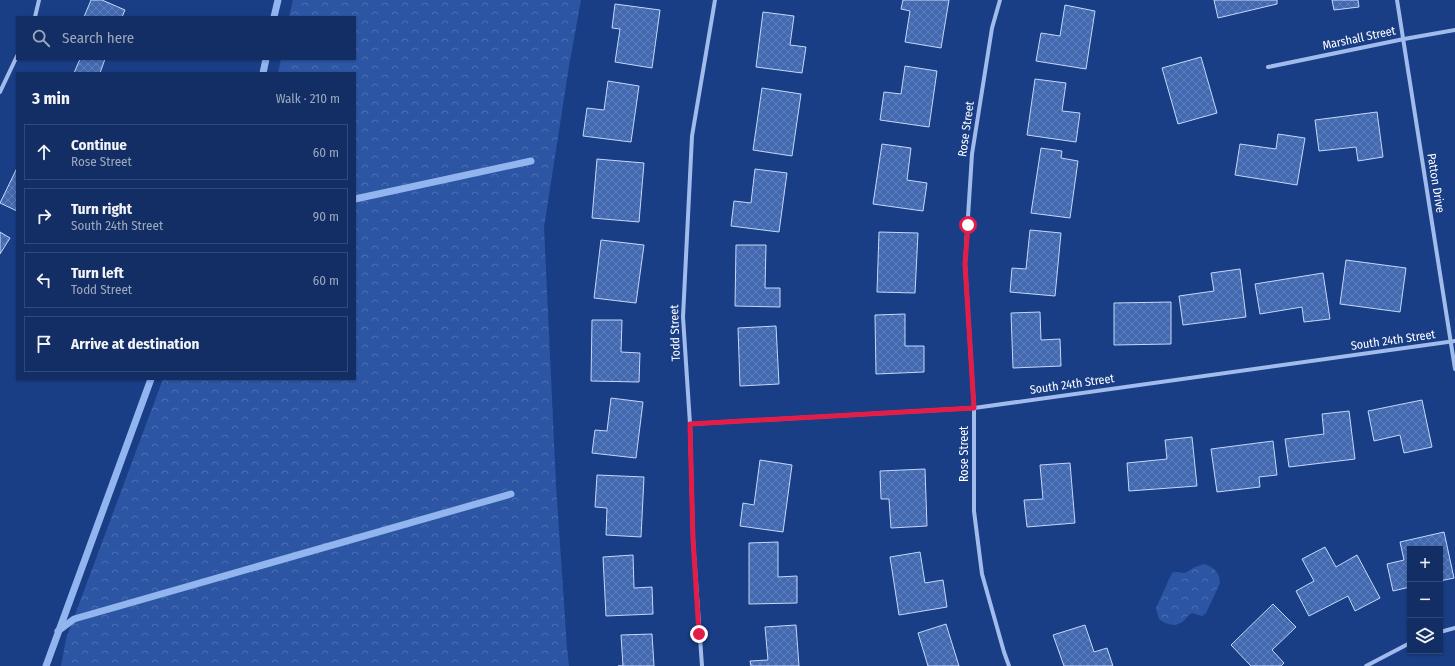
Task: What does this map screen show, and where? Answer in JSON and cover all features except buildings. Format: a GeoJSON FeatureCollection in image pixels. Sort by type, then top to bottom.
{"type":"FeatureCollection","features":[{"type":"Feature","properties":{"kind":"street"},"geometry":{"type":"LineString","coordinates":[[35,16],[39,0]]}},
{"type":"Feature","properties":{"kind":"street","name":"Todd Street"},"geometry":{"type":"LineString","coordinates":[[702,666],[693,539],[690,424],[683,317],[692,136],[715,0]]}},
{"type":"Feature","properties":{"kind":"street","name":"Rose Street"},"geometry":{"type":"LineString","coordinates":[[1000,0],[992,28],[972,154],[965,264],[974,408],[974,511],[982,574],[1004,652],[1010,666]]}},
{"type":"Feature","properties":{"kind":"street","name":"Patton Drive"},"geometry":{"type":"LineString","coordinates":[[1397,0],[1453,342],[1455,369]]}},
{"type":"Feature","properties":{"kind":"street","name":"Marshall Street"},"geometry":{"type":"LineString","coordinates":[[1268,67],[1455,30]]}},
{"type":"Feature","properties":{"kind":"street"},"geometry":{"type":"LineString","coordinates":[[0,92],[16,58]]}},
{"type":"Feature","properties":{"kind":"street","name":"South 24th Street"},"geometry":{"type":"LineString","coordinates":[[690,424],[974,408],[1453,342]]}},
{"type":"Feature","properties":{"kind":"street"},"geometry":{"type":"LineString","coordinates":[[1443,631],[1455,628]]}},
{"type":"Feature","properties":{"kind":"street"},"geometry":{"type":"LineString","coordinates":[[1366,666],[1407,646]]}},
{"type":"Feature","properties":{"kind":"green space"},"geometry":{"type":"Polygon","coordinates":[[[293,0],[581,0],[569,66],[544,227],[556,485],[569,666],[61,666],[66,639],[163,380],[356,380],[356,72],[278,72],[281,60],[356,60],[356,16],[289,16],[293,0]]]}},
{"type":"Feature","properties":{"kind":"green space"},"geometry":{"type":"Polygon","coordinates":[[[1204,564],[1216,571],[1219,576],[1220,583],[1206,613],[1202,616],[1192,613],[1179,624],[1173,625],[1159,619],[1156,608],[1172,573],[1185,573],[1204,564]]]}},
{"type":"Feature","properties":{"kind":"waterway"},"geometry":{"type":"LineString","coordinates":[[274,16],[278,0]]}},
{"type":"Feature","properties":{"kind":"waterway"},"geometry":{"type":"LineString","coordinates":[[263,72],[266,60]]}},
{"type":"Feature","properties":{"kind":"waterway"},"geometry":{"type":"LineString","coordinates":[[356,199],[531,161]]}},
{"type":"Feature","properties":{"kind":"waterway"},"geometry":{"type":"LineString","coordinates":[[46,666],[151,380]]}},
{"type":"Feature","properties":{"kind":"waterway"},"geometry":{"type":"LineString","coordinates":[[58,631],[74,619],[511,494]]}},
{"type":"Feature","properties":{"kind":"route"},"geometry":{"type":"LineString","coordinates":[[699,634],[693,539],[690,424],[974,408],[965,264],[968,225]]}}]}
